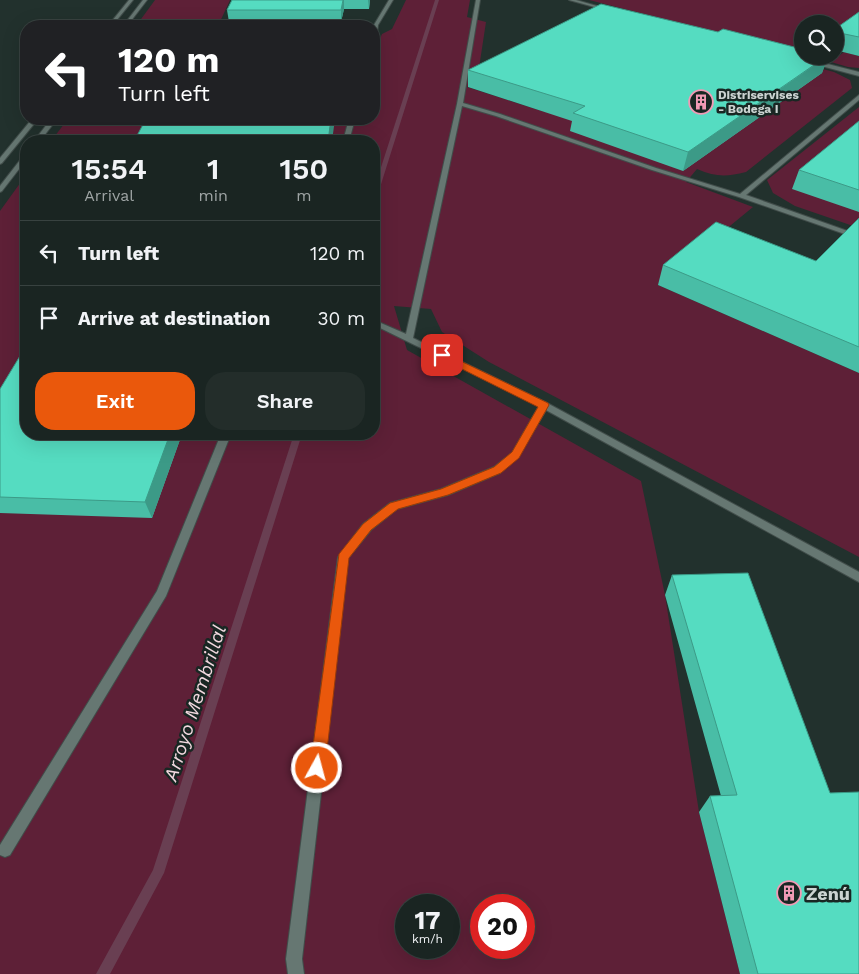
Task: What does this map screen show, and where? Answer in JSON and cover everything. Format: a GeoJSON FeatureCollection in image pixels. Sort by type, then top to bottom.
{"type":"FeatureCollection","features":[{"type":"Feature","properties":{"kind":"street"},"geometry":{"type":"LineString","coordinates":[[115,20],[131,0]]}},
{"type":"Feature","properties":{"kind":"street"},"geometry":{"type":"LineString","coordinates":[[130,20],[145,0]]}},
{"type":"Feature","properties":{"kind":"street"},"geometry":{"type":"LineString","coordinates":[[379,20],[391,0]]}},
{"type":"Feature","properties":{"kind":"street"},"geometry":{"type":"LineString","coordinates":[[410,338],[460,104],[478,0]]}},
{"type":"Feature","properties":{"kind":"street"},"geometry":{"type":"LineString","coordinates":[[571,0],[619,12]]}},
{"type":"Feature","properties":{"kind":"street"},"geometry":{"type":"LineString","coordinates":[[824,65],[859,74]]}},
{"type":"Feature","properties":{"kind":"street"},"geometry":{"type":"LineString","coordinates":[[741,196],[859,97]]}},
{"type":"Feature","properties":{"kind":"street"},"geometry":{"type":"LineString","coordinates":[[460,104],[498,115],[859,237]]}},
{"type":"Feature","properties":{"kind":"street"},"geometry":{"type":"LineString","coordinates":[[35,125],[36,135]]}},
{"type":"Feature","properties":{"kind":"street"},"geometry":{"type":"LineString","coordinates":[[30,135],[44,125]]}},
{"type":"Feature","properties":{"kind":"street"},"geometry":{"type":"LineString","coordinates":[[0,162],[20,144]]}},
{"type":"Feature","properties":{"kind":"street"},"geometry":{"type":"LineString","coordinates":[[0,190],[20,164]]}},
{"type":"Feature","properties":{"kind":"street"},"geometry":{"type":"LineString","coordinates":[[380,326],[410,338],[474,372],[544,405],[859,577]]}},
{"type":"Feature","properties":{"kind":"street"},"geometry":{"type":"LineString","coordinates":[[296,974],[294,959],[343,557],[367,527],[394,506],[444,492],[498,470],[516,455],[544,405]]}},
{"type":"Feature","properties":{"kind":"street"},"geometry":{"type":"LineString","coordinates":[[5,850],[162,594],[224,440]]}},
{"type":"Feature","properties":{"kind":"shaded area"},"geometry":{"type":"Polygon","coordinates":[[[155,0],[230,0],[221,20],[140,20],[155,0]]]}},
{"type":"Feature","properties":{"kind":"shaded area"},"geometry":{"type":"Polygon","coordinates":[[[406,0],[470,0],[467,17],[486,22],[477,81],[467,87],[545,112],[722,42],[794,61],[794,65],[808,65],[834,72],[850,80],[852,88],[746,172],[721,175],[710,174],[697,169],[686,182],[753,207],[658,285],[859,373],[859,557],[489,362],[442,332],[431,309],[394,306],[407,350],[641,481],[665,595],[699,812],[740,974],[0,974],[0,211],[20,183],[20,440],[380,440],[380,135],[56,135],[63,125],[380,125],[380,39],[382,34],[392,29],[406,0]]]}},
{"type":"Feature","properties":{"kind":"shaded area"},"geometry":{"type":"Polygon","coordinates":[[[589,0],[859,0],[859,24],[844,35],[844,15],[794,15],[794,52],[589,0]]]}},
{"type":"Feature","properties":{"kind":"shaded area"},"geometry":{"type":"Polygon","coordinates":[[[844,52],[859,56],[859,68],[841,65],[844,65],[844,52]]]}},
{"type":"Feature","properties":{"kind":"shaded area"},"geometry":{"type":"Polygon","coordinates":[[[859,107],[859,228],[795,206],[773,193],[767,180],[859,107]]]}},
{"type":"Feature","properties":{"kind":"building"},"geometry":{"type":"Polygon","coordinates":[[[232,0],[343,0],[341,10],[227,10],[232,0]]]}},
{"type":"Feature","properties":{"kind":"building"},"geometry":{"type":"Polygon","coordinates":[[[601,4],[718,32],[723,29],[794,47],[794,65],[814,65],[688,152],[573,113],[585,106],[468,70],[601,4]]]}},
{"type":"Feature","properties":{"kind":"building"},"geometry":{"type":"Polygon","coordinates":[[[859,12],[859,37],[844,34],[844,23],[859,12]]]}},
{"type":"Feature","properties":{"kind":"building"},"geometry":{"type":"Polygon","coordinates":[[[859,121],[859,190],[799,170],[859,121]]]}},
{"type":"Feature","properties":{"kind":"building"},"geometry":{"type":"Polygon","coordinates":[[[143,125],[330,125],[329,135],[137,135],[143,125]]]}},
{"type":"Feature","properties":{"kind":"building"},"geometry":{"type":"Polygon","coordinates":[[[859,218],[859,347],[663,265],[716,222],[816,261],[859,218]]]}},
{"type":"Feature","properties":{"kind":"building"},"geometry":{"type":"Polygon","coordinates":[[[20,356],[20,440],[168,440],[145,502],[0,497],[0,389],[20,356]]]}},
{"type":"Feature","properties":{"kind":"building"},"geometry":{"type":"Polygon","coordinates":[[[748,573],[830,793],[859,792],[859,974],[758,974],[710,796],[737,795],[672,575],[748,573]]]}},
{"type":"Feature","properties":{"kind":"waterway","name":"Arroyo Membrillal"},"geometry":{"type":"LineString","coordinates":[[380,178],[437,0]]}},
{"type":"Feature","properties":{"kind":"waterway","name":"Arroyo Membrillal"},"geometry":{"type":"LineString","coordinates":[[103,974],[158,873],[296,440]]}},
{"type":"Feature","properties":{"kind":"place","name":"Distriservises - Bodega I"},"geometry":{"type":"Point","coordinates":[701,102]}},
{"type":"Feature","properties":{"kind":"place","name":"Zenú"},"geometry":{"type":"Point","coordinates":[789,893]}},
{"type":"Feature","properties":{"kind":"route"},"geometry":{"type":"LineString","coordinates":[[317,768],[343,557],[367,527],[394,506],[444,492],[498,470],[516,455],[544,405],[442,355]]}}]}
